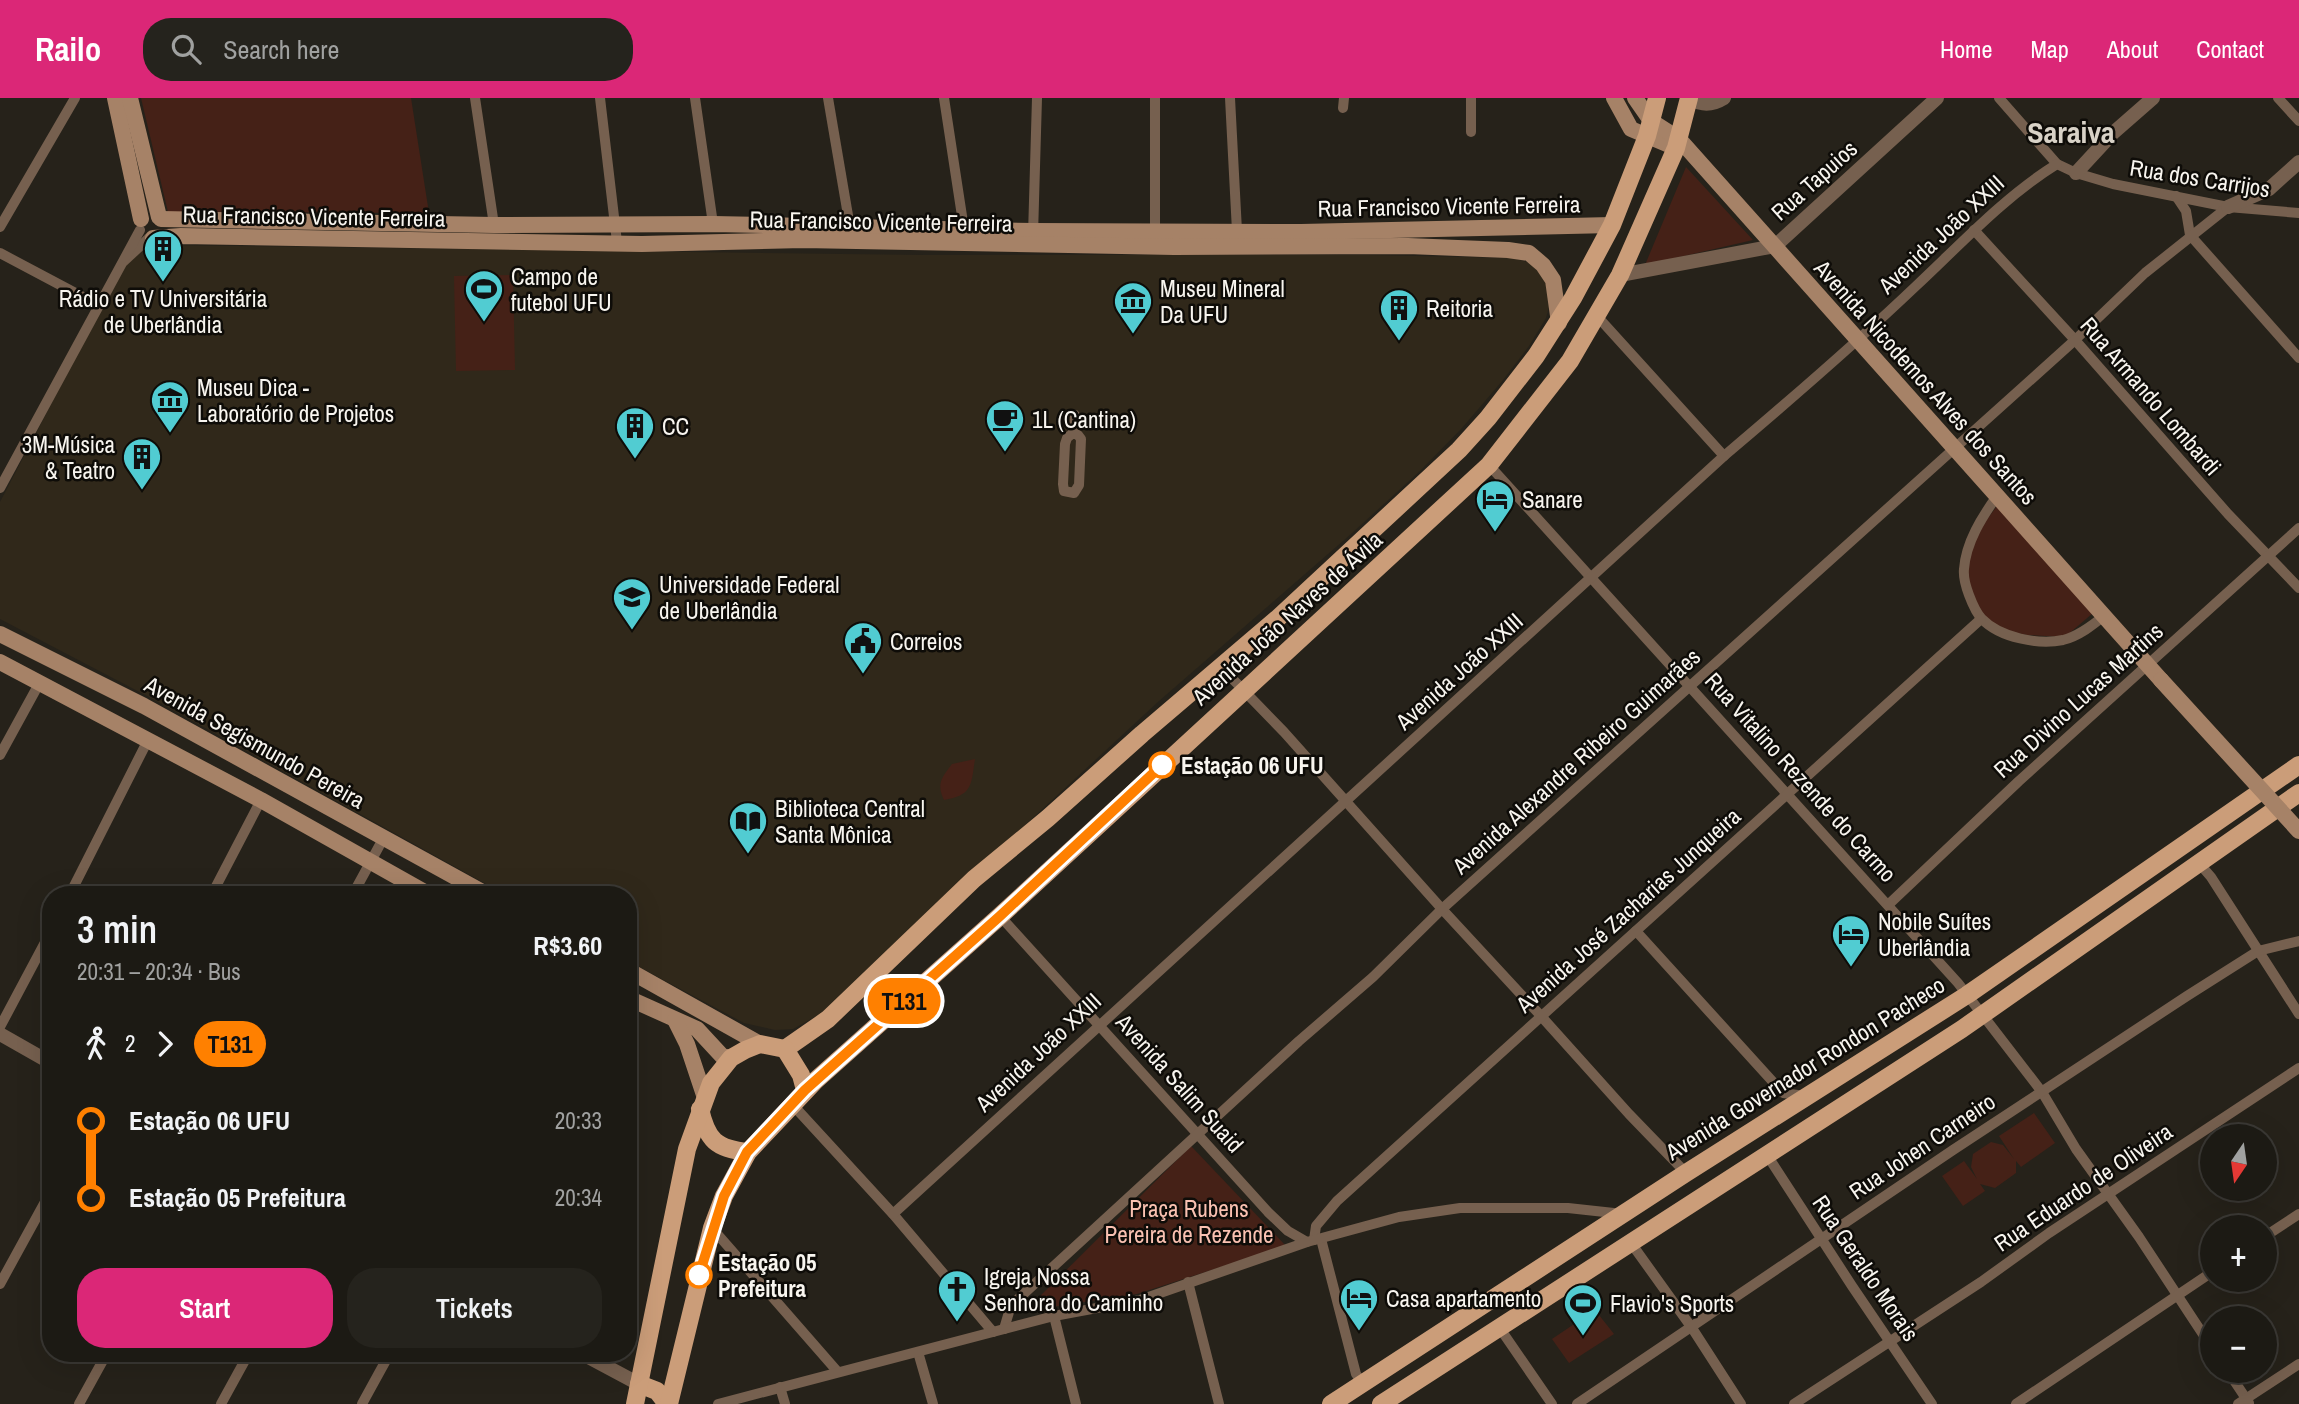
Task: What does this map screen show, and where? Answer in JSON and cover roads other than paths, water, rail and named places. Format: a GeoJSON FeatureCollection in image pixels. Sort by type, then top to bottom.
{"type":"FeatureCollection","features":[{"type":"Feature","properties":{"kind":"main road"},"geometry":{"type":"LineString","coordinates":[[115,98],[146,231],[158,237],[163,229],[130,98]]}},
{"type":"Feature","properties":{"kind":"main road"},"geometry":{"type":"LineString","coordinates":[[1614,98],[1632,129],[1649,128],[1678,143]]}},
{"type":"Feature","properties":{"kind":"main road"},"geometry":{"type":"LineString","coordinates":[[1635,98],[1649,128]]}},
{"type":"Feature","properties":{"kind":"main road","name":"Avenida João Naves de Ávila"},"geometry":{"type":"LineString","coordinates":[[785,1049],[828,1018],[974,879],[1262,631],[1459,450],[1496,407],[1559,323],[1612,225],[1649,128],[1657,98]]}},
{"type":"Feature","properties":{"kind":"main road","name":"Avenida João Naves de Ávila"},"geometry":{"type":"LineString","coordinates":[[805,1090],[1000,916],[1489,465],[1570,361],[1620,275],[1678,143],[1689,99]]}},
{"type":"Feature","properties":{"kind":"main road","name":"Avenida Nicodemos Alves dos Santos"},"geometry":{"type":"LineString","coordinates":[[1678,143],[1775,246],[1857,341],[2299,831]]}},
{"type":"Feature","properties":{"kind":"main road","name":"Rua Francisco Vicente Ferreira"},"geometry":{"type":"LineString","coordinates":[[160,218],[494,225],[712,224],[964,229],[1033,238],[1174,247],[1612,225]]}},
{"type":"Feature","properties":{"kind":"main road","name":"Rua Francisco Vicente Ferreira"},"geometry":{"type":"LineString","coordinates":[[146,231],[181,236],[617,242],[1033,238],[1155,231],[1237,231],[1375,238],[1529,253],[1543,265],[1553,280],[1559,323]]}},
{"type":"Feature","properties":{"kind":"main road"},"geometry":{"type":"LineString","coordinates":[[1262,631],[1266,648],[1276,660]]}},
{"type":"Feature","properties":{"kind":"main road","name":"Avenida Segismundo Pereira"},"geometry":{"type":"LineString","coordinates":[[0,634],[162,715],[471,886]]}},
{"type":"Feature","properties":{"kind":"main road","name":"Avenida Segismundo Pereira"},"geometry":{"type":"LineString","coordinates":[[0,662],[261,800],[414,886]]}},
{"type":"Feature","properties":{"kind":"main road","name":"Avenida Governador Rondon Pacheco"},"geometry":{"type":"LineString","coordinates":[[1331,1404],[1686,1172],[1967,995],[2299,765]]}},
{"type":"Feature","properties":{"kind":"main road"},"geometry":{"type":"LineString","coordinates":[[1381,1404],[1983,1015],[2198,862],[2297,798]]}},
{"type":"Feature","properties":{"kind":"main road"},"geometry":{"type":"LineString","coordinates":[[637,975],[760,1044],[785,1049],[801,1075],[805,1090],[747,1152],[724,1196],[712,1228],[668,1404]]}},
{"type":"Feature","properties":{"kind":"main road"},"geometry":{"type":"LineString","coordinates":[[637,1002],[697,1029],[722,1056],[731,1058]]}},
{"type":"Feature","properties":{"kind":"main road"},"geometry":{"type":"LineString","coordinates":[[675,1020],[687,1044],[703,1103],[704,1127],[715,1142],[735,1151],[747,1152]]}},
{"type":"Feature","properties":{"kind":"main road"},"geometry":{"type":"LineString","coordinates":[[635,1404],[676,1201],[688,1149],[703,1103],[718,1071],[731,1058],[760,1044]]}},
{"type":"Feature","properties":{"kind":"main road"},"geometry":{"type":"LineString","coordinates":[[639,1384],[657,1391],[668,1404]]}},
{"type":"Feature","properties":{"kind":"street"},"geometry":{"type":"LineString","coordinates":[[0,227],[75,98]]}},
{"type":"Feature","properties":{"kind":"street"},"geometry":{"type":"LineString","coordinates":[[475,98],[494,225]]}},
{"type":"Feature","properties":{"kind":"street"},"geometry":{"type":"LineString","coordinates":[[600,98],[617,242]]}},
{"type":"Feature","properties":{"kind":"street"},"geometry":{"type":"LineString","coordinates":[[695,98],[712,224]]}},
{"type":"Feature","properties":{"kind":"street"},"geometry":{"type":"LineString","coordinates":[[828,98],[850,227]]}},
{"type":"Feature","properties":{"kind":"street"},"geometry":{"type":"LineString","coordinates":[[944,98],[964,229]]}},
{"type":"Feature","properties":{"kind":"street"},"geometry":{"type":"LineString","coordinates":[[1033,238],[1037,98]]}},
{"type":"Feature","properties":{"kind":"street"},"geometry":{"type":"LineString","coordinates":[[1155,98],[1155,231]]}},
{"type":"Feature","properties":{"kind":"street"},"geometry":{"type":"LineString","coordinates":[[1230,98],[1237,231]]}},
{"type":"Feature","properties":{"kind":"street"},"geometry":{"type":"LineString","coordinates":[[1471,98],[1471,132]]}},
{"type":"Feature","properties":{"kind":"street"},"geometry":{"type":"LineString","coordinates":[[1689,99],[1711,105],[1724,98]]}},
{"type":"Feature","properties":{"kind":"street","name":"Rua Tapuios"},"geometry":{"type":"LineString","coordinates":[[1620,275],[1775,246],[1937,98]]}},
{"type":"Feature","properties":{"kind":"street"},"geometry":{"type":"LineString","coordinates":[[1998,98],[2057,164]]}},
{"type":"Feature","properties":{"kind":"street"},"geometry":{"type":"LineString","coordinates":[[2076,173],[2113,133],[2153,98]]}},
{"type":"Feature","properties":{"kind":"street"},"geometry":{"type":"LineString","coordinates":[[2277,98],[2299,121]]}},
{"type":"Feature","properties":{"kind":"street"},"geometry":{"type":"LineString","coordinates":[[2228,207],[2269,189],[2299,162]]}},
{"type":"Feature","properties":{"kind":"street","name":"Rua dos Carrijos"},"geometry":{"type":"LineString","coordinates":[[2057,164],[2113,184],[2228,207],[2299,213]]}},
{"type":"Feature","properties":{"kind":"street","name":"Avenida João XXIII"},"geometry":{"type":"LineString","coordinates":[[893,1214],[1724,456],[1857,341],[1974,230],[2038,175],[2057,164]]}},
{"type":"Feature","properties":{"kind":"street"},"geometry":{"type":"LineString","coordinates":[[2176,196],[2186,211],[2190,235],[2299,358]]}},
{"type":"Feature","properties":{"kind":"street","name":"Avenida Alexandre Ribeiro Guimarães"},"geometry":{"type":"LineString","coordinates":[[998,1331],[1023,1294],[1373,976],[1442,909],[2145,273],[2228,207]]}},
{"type":"Feature","properties":{"kind":"street","name":"Rua Armando Lombardi"},"geometry":{"type":"LineString","coordinates":[[1974,230],[2138,414],[2299,588]]}},
{"type":"Feature","properties":{"kind":"street"},"geometry":{"type":"LineString","coordinates":[[0,488],[122,262],[146,231]]}},
{"type":"Feature","properties":{"kind":"street"},"geometry":{"type":"LineString","coordinates":[[0,253],[98,306]]}},
{"type":"Feature","properties":{"kind":"street"},"geometry":{"type":"LineString","coordinates":[[1597,316],[1724,456]]}},
{"type":"Feature","properties":{"kind":"street"},"geometry":{"type":"LineString","coordinates":[[1073,433],[1081,439],[1079,485],[1074,493],[1069,493],[1065,491],[1063,484],[1065,444],[1073,433],[1075,415]]}},
{"type":"Feature","properties":{"kind":"street","name":"Rua Vitalino Rezende do Carmo"},"geometry":{"type":"LineString","coordinates":[[1489,465],[1967,995],[2042,1093],[2200,1330]]}},
{"type":"Feature","properties":{"kind":"street"},"geometry":{"type":"LineString","coordinates":[[1997,496],[1977,527],[1968,548],[1964,568],[1965,583],[1982,619],[2009,635],[2053,641],[2077,635],[2105,615]]}},
{"type":"Feature","properties":{"kind":"street","name":"Rua Divino Lucas Martins"},"geometry":{"type":"LineString","coordinates":[[1888,905],[2019,781],[2299,528]]}},
{"type":"Feature","properties":{"kind":"street","name":"Avenida José Zacharias Junqueira"},"geometry":{"type":"LineString","coordinates":[[1314,1240],[1316,1226],[1337,1201],[1982,619]]}},
{"type":"Feature","properties":{"kind":"street"},"geometry":{"type":"LineString","coordinates":[[1220,666],[1347,800],[1442,909],[1629,1114],[1686,1172]]}},
{"type":"Feature","properties":{"kind":"street"},"geometry":{"type":"LineString","coordinates":[[0,755],[40,682]]}},
{"type":"Feature","properties":{"kind":"street"},"geometry":{"type":"LineString","coordinates":[[74,886],[148,740]]}},
{"type":"Feature","properties":{"kind":"street"},"geometry":{"type":"LineString","coordinates":[[216,886],[261,800]]}},
{"type":"Feature","properties":{"kind":"street"},"geometry":{"type":"LineString","coordinates":[[357,886],[383,839]]}},
{"type":"Feature","properties":{"kind":"street"},"geometry":{"type":"LineString","coordinates":[[2198,862],[2211,877],[2299,1014]]}},
{"type":"Feature","properties":{"kind":"street","name":"Avenida Salim Suaid"},"geometry":{"type":"LineString","coordinates":[[1000,916],[1199,1132],[1268,1212],[1288,1231],[1314,1240]]}},
{"type":"Feature","properties":{"kind":"street"},"geometry":{"type":"LineString","coordinates":[[1636,931],[1783,1093],[1808,1096]]}},
{"type":"Feature","properties":{"kind":"street","name":"Rua Johen Carneiro"},"geometry":{"type":"LineString","coordinates":[[1577,1404],[2258,951],[2299,942]]}},
{"type":"Feature","properties":{"kind":"street"},"geometry":{"type":"LineString","coordinates":[[0,1027],[42,948]]}},
{"type":"Feature","properties":{"kind":"street"},"geometry":{"type":"LineString","coordinates":[[0,1034],[42,1058]]}},
{"type":"Feature","properties":{"kind":"street","name":"Rua Eduardo de Oliveira"},"geometry":{"type":"LineString","coordinates":[[1794,1404],[2299,1068]]}},
{"type":"Feature","properties":{"kind":"street"},"geometry":{"type":"LineString","coordinates":[[792,1104],[998,1331]]}},
{"type":"Feature","properties":{"kind":"street","name":"Rua Geraldo Morais"},"geometry":{"type":"LineString","coordinates":[[1767,1155],[1821,1240],[1933,1404]]}},
{"type":"Feature","properties":{"kind":"street"},"geometry":{"type":"LineString","coordinates":[[0,1284],[42,1207]]}},
{"type":"Feature","properties":{"kind":"street"},"geometry":{"type":"LineString","coordinates":[[718,1404],[1054,1316],[1140,1300],[1314,1240],[1399,1217],[1460,1208],[1568,1208],[1623,1214]]}},
{"type":"Feature","properties":{"kind":"street"},"geometry":{"type":"LineString","coordinates":[[2277,1228],[2299,1214]]}},
{"type":"Feature","properties":{"kind":"street"},"geometry":{"type":"LineString","coordinates":[[712,1228],[837,1371]]}},
{"type":"Feature","properties":{"kind":"street"},"geometry":{"type":"LineString","coordinates":[[1314,1240],[1356,1374],[1363,1384]]}},
{"type":"Feature","properties":{"kind":"street"},"geometry":{"type":"LineString","coordinates":[[1631,1243],[1692,1328],[1741,1404]]}},
{"type":"Feature","properties":{"kind":"street"},"geometry":{"type":"LineString","coordinates":[[2016,1404],[2200,1280]]}},
{"type":"Feature","properties":{"kind":"street"},"geometry":{"type":"LineString","coordinates":[[1188,1282],[1219,1404]]}},
{"type":"Feature","properties":{"kind":"street"},"geometry":{"type":"LineString","coordinates":[[1054,1316],[1076,1404]]}},
{"type":"Feature","properties":{"kind":"street"},"geometry":{"type":"LineString","coordinates":[[1499,1326],[1552,1404]]}},
{"type":"Feature","properties":{"kind":"street"},"geometry":{"type":"LineString","coordinates":[[918,1352],[933,1404]]}},
{"type":"Feature","properties":{"kind":"street"},"geometry":{"type":"LineString","coordinates":[[79,1404],[102,1362]]}},
{"type":"Feature","properties":{"kind":"street"},"geometry":{"type":"LineString","coordinates":[[222,1404],[244,1362]]}},
{"type":"Feature","properties":{"kind":"street"},"geometry":{"type":"LineString","coordinates":[[362,1404],[385,1362]]}},
{"type":"Feature","properties":{"kind":"street"},"geometry":{"type":"LineString","coordinates":[[598,1362],[639,1384]]}},
{"type":"Feature","properties":{"kind":"street"},"geometry":{"type":"LineString","coordinates":[[2234,1383],[2245,1402],[2299,1364]]}},
{"type":"Feature","properties":{"kind":"street"},"geometry":{"type":"LineString","coordinates":[[780,1387],[785,1404]]}},
{"type":"Feature","properties":{"kind":"place","name":"Rádio e TV Universitária de Uberlândia"},"geometry":{"type":"Point","coordinates":[163,283]}},
{"type":"Feature","properties":{"kind":"place","name":"Campo de futebol UFU"},"geometry":{"type":"Point","coordinates":[484,323]}},
{"type":"Feature","properties":{"kind":"place","name":"Museu Mineral Da UFU"},"geometry":{"type":"Point","coordinates":[1133,335]}},
{"type":"Feature","properties":{"kind":"place","name":"Reitoria"},"geometry":{"type":"Point","coordinates":[1399,342]}},
{"type":"Feature","properties":{"kind":"place","name":"Museu Dica - Laboratório de Projetos"},"geometry":{"type":"Point","coordinates":[170,434]}},
{"type":"Feature","properties":{"kind":"place","name":"1L (Cantina)"},"geometry":{"type":"Point","coordinates":[1005,453]}},
{"type":"Feature","properties":{"kind":"place","name":"CC"},"geometry":{"type":"Point","coordinates":[635,460]}},
{"type":"Feature","properties":{"kind":"place","name":"3M-Música & Teatro"},"geometry":{"type":"Point","coordinates":[142,491]}},
{"type":"Feature","properties":{"kind":"place","name":"Sanare"},"geometry":{"type":"Point","coordinates":[1495,533]}},
{"type":"Feature","properties":{"kind":"place","name":"Universidade Federal de Uberlândia"},"geometry":{"type":"Point","coordinates":[632,631]}},
{"type":"Feature","properties":{"kind":"place","name":"Correios"},"geometry":{"type":"Point","coordinates":[863,675]}},
{"type":"Feature","properties":{"kind":"place","name":"Estação 06 UFU"},"geometry":{"type":"Point","coordinates":[1162,765]}},
{"type":"Feature","properties":{"kind":"place","name":"Biblioteca Central Santa Mônica"},"geometry":{"type":"Point","coordinates":[748,855]}},
{"type":"Feature","properties":{"kind":"place","name":"Nobile Suítes Uberlândia"},"geometry":{"type":"Point","coordinates":[1851,968]}},
{"type":"Feature","properties":{"kind":"place","name":"Estação 05 Prefeitura"},"geometry":{"type":"Point","coordinates":[699,1275]}},
{"type":"Feature","properties":{"kind":"place","name":"Igreja Nossa Senhora do Caminho"},"geometry":{"type":"Point","coordinates":[957,1323]}},
{"type":"Feature","properties":{"kind":"place","name":"Casa apartamento"},"geometry":{"type":"Point","coordinates":[1359,1332]}},
{"type":"Feature","properties":{"kind":"place","name":"Flavio's Sports"},"geometry":{"type":"Point","coordinates":[1583,1337]}},
{"type":"Feature","properties":{"kind":"district","name":"Saraiva"},"geometry":{"type":"Point","coordinates":[2071,132]}},
{"type":"Feature","properties":{"kind":"park label","name":"Praça Rubens Pereira de Rezende"},"geometry":{"type":"Point","coordinates":[1189,1221]}}]}
